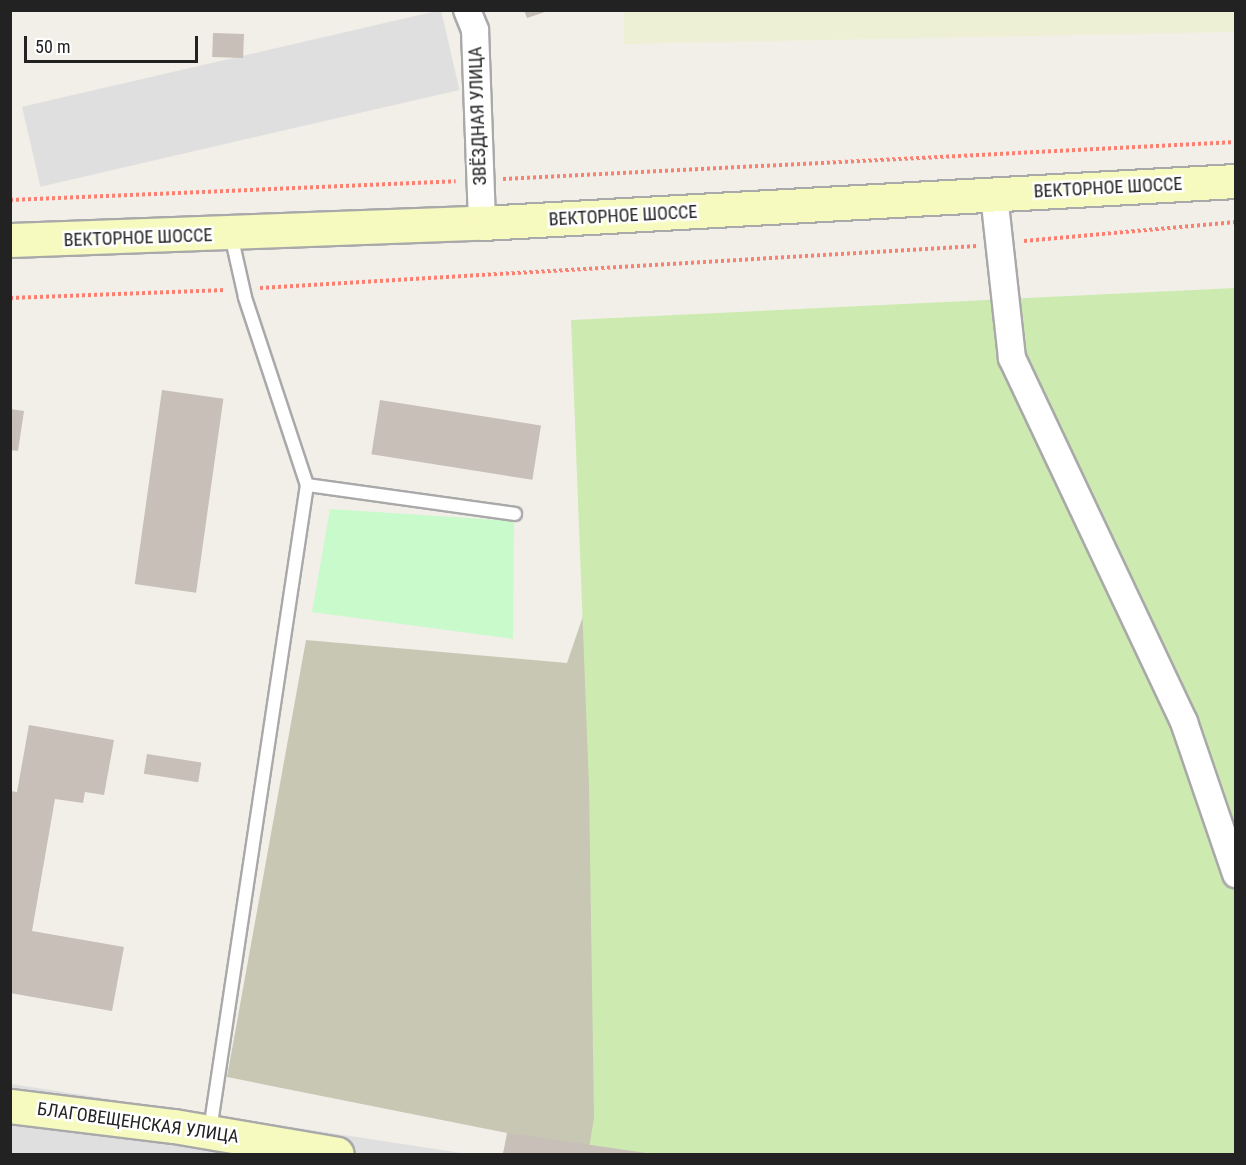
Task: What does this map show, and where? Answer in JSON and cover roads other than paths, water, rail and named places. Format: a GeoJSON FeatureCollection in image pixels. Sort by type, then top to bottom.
{"type":"FeatureCollection","features":[{"type":"Feature","properties":{"kind":"main road","name":"ВЕКТОРНОЕ ШОССЕ"},"geometry":{"type":"LineString","coordinates":[[10,240],[231,235],[482,223],[1236,181]]}},
{"type":"Feature","properties":{"kind":"main road","name":"БЛАГОВЕЩЕНСКАЯ УЛИЦА"},"geometry":{"type":"LineString","coordinates":[[10,1106],[210,1131],[337,1155]]}},
{"type":"Feature","properties":{"kind":"street","name":"ЗВЁЗДНАЯ УЛИЦА"},"geometry":{"type":"LineString","coordinates":[[467,10],[475,30],[482,223]]}},
{"type":"Feature","properties":{"kind":"street"},"geometry":{"type":"LineString","coordinates":[[994,195],[997,245],[1012,358],[1184,722],[1236,874]]}},
{"type":"Feature","properties":{"kind":"lane"},"geometry":{"type":"LineString","coordinates":[[210,1131],[308,485],[243,289],[231,235]]}},
{"type":"Feature","properties":{"kind":"lane"},"geometry":{"type":"LineString","coordinates":[[308,485],[515,514]]}}]}
